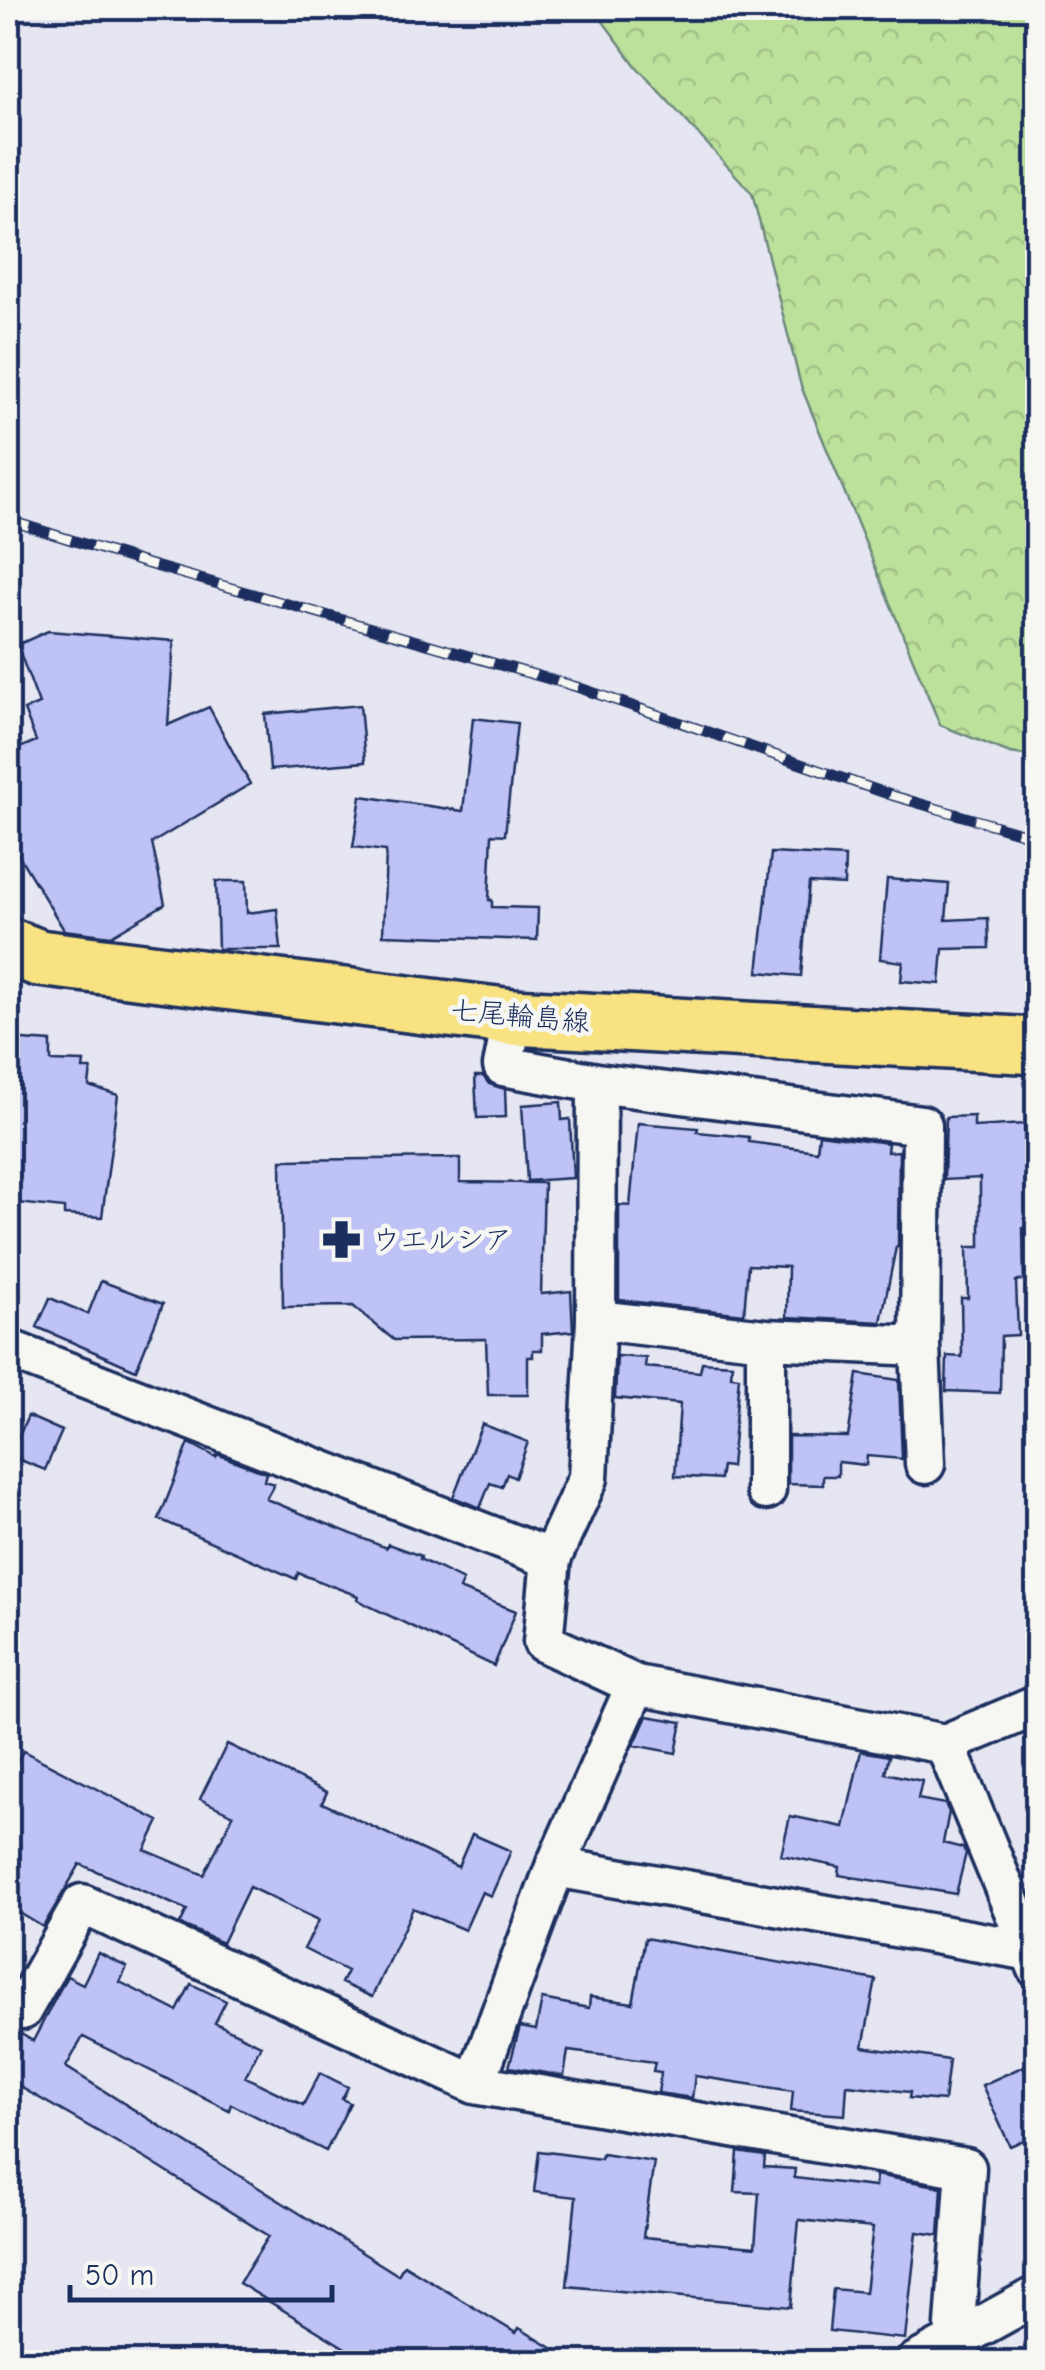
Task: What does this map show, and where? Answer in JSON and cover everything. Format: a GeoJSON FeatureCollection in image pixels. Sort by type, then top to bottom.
{"type":"FeatureCollection","features":[{"type":"Feature","properties":{"kind":"main road","name":"七尾輪島線"},"geometry":{"type":"LineString","coordinates":[[8,946],[39,958],[513,1017],[1038,1046]]}},
{"type":"Feature","properties":{"kind":"street"},"geometry":{"type":"LineString","coordinates":[[513,1017],[503,1066],[597,1083],[922,1125],[920,1346],[925,1464]]}},
{"type":"Feature","properties":{"kind":"street"},"geometry":{"type":"LineString","coordinates":[[597,1083],[596,1320],[588,1478],[551,1559],[543,1642],[636,1686],[945,1744],[1038,1705]]}},
{"type":"Feature","properties":{"kind":"street"},"geometry":{"type":"LineString","coordinates":[[596,1320],[766,1339],[920,1346]]}},
{"type":"Feature","properties":{"kind":"street"},"geometry":{"type":"LineString","coordinates":[[766,1339],[766,1490]]}},
{"type":"Feature","properties":{"kind":"street"},"geometry":{"type":"LineString","coordinates":[[8,1349],[551,1559]]}},
{"type":"Feature","properties":{"kind":"street"},"geometry":{"type":"LineString","coordinates":[[475,2084],[555,1866],[636,1686]]}},
{"type":"Feature","properties":{"kind":"street"},"geometry":{"type":"LineString","coordinates":[[945,1744],[1034,1960]]}},
{"type":"Feature","properties":{"kind":"street"},"geometry":{"type":"LineString","coordinates":[[555,1866],[1034,1960]]}},
{"type":"Feature","properties":{"kind":"street"},"geometry":{"type":"LineString","coordinates":[[8,2002],[22,2010],[82,1904],[475,2084],[966,2168],[959,2351]]}},
{"type":"Feature","properties":{"kind":"street"},"geometry":{"type":"LineString","coordinates":[[916,2362],[959,2351],[1038,2294]]}},
{"type":"Feature","properties":{"kind":"green space"},"geometry":{"type":"Polygon","coordinates":[[[593,8],[1037,8],[1037,757],[1010,753],[940,725],[801,386],[752,193],[636,66],[593,8]]]}},
{"type":"Feature","properties":{"kind":"building"},"geometry":{"type":"Polygon","coordinates":[[[48,631],[174,641],[168,725],[209,707],[250,784],[152,843],[165,904],[111,936],[64,930],[8,838],[8,758],[19,753],[17,749],[36,741],[24,710],[39,704],[17,645],[48,631]]]}},
{"type":"Feature","properties":{"kind":"building"},"geometry":{"type":"Polygon","coordinates":[[[360,705],[365,762],[270,770],[265,714],[360,705]]]}},
{"type":"Feature","properties":{"kind":"building"},"geometry":{"type":"Polygon","coordinates":[[[473,718],[517,723],[505,835],[492,834],[489,900],[492,907],[538,908],[537,940],[383,935],[386,851],[353,847],[361,796],[463,811],[473,718]]]}},
{"type":"Feature","properties":{"kind":"building"},"geometry":{"type":"Polygon","coordinates":[[[771,853],[845,857],[844,885],[809,883],[801,976],[758,972],[771,853]]]}},
{"type":"Feature","properties":{"kind":"building"},"geometry":{"type":"Polygon","coordinates":[[[887,879],[949,884],[946,920],[988,918],[989,948],[943,949],[940,984],[901,981],[903,962],[880,959],[887,879]]]}},
{"type":"Feature","properties":{"kind":"building"},"geometry":{"type":"Polygon","coordinates":[[[216,881],[246,881],[247,913],[277,909],[281,949],[218,949],[216,881]]]}},
{"type":"Feature","properties":{"kind":"building"},"geometry":{"type":"Polygon","coordinates":[[[8,1039],[51,1042],[51,1061],[84,1062],[83,1069],[91,1069],[89,1086],[118,1095],[102,1217],[64,1215],[64,1208],[8,1202],[8,1039]]]}},
{"type":"Feature","properties":{"kind":"building"},"geometry":{"type":"Polygon","coordinates":[[[475,1076],[483,1076],[489,1084],[505,1089],[506,1117],[477,1118],[475,1076]]]}},
{"type":"Feature","properties":{"kind":"building"},"geometry":{"type":"Polygon","coordinates":[[[561,1102],[562,1120],[570,1119],[573,1178],[527,1181],[522,1105],[561,1102]]]}},
{"type":"Feature","properties":{"kind":"building"},"geometry":{"type":"Polygon","coordinates":[[[974,1116],[974,1127],[1024,1124],[1028,1193],[1036,1193],[1036,1228],[1023,1228],[1024,1280],[1016,1281],[1018,1335],[1001,1336],[1000,1393],[946,1391],[947,1356],[962,1357],[961,1298],[968,1298],[967,1247],[980,1247],[980,1178],[944,1180],[946,1117],[974,1116]]]}},
{"type":"Feature","properties":{"kind":"building"},"geometry":{"type":"Polygon","coordinates":[[[638,1123],[698,1128],[697,1132],[749,1137],[749,1142],[817,1151],[819,1134],[888,1143],[887,1152],[899,1151],[898,1247],[881,1322],[787,1317],[788,1267],[748,1265],[744,1314],[619,1300],[619,1205],[630,1206],[638,1123]]]}},
{"type":"Feature","properties":{"kind":"building"},"geometry":{"type":"Polygon","coordinates":[[[460,1158],[460,1182],[544,1183],[541,1294],[571,1291],[573,1331],[542,1334],[542,1350],[533,1350],[533,1357],[528,1357],[528,1395],[488,1395],[486,1339],[394,1340],[353,1306],[283,1307],[281,1160],[460,1158]]]}},
{"type":"Feature","properties":{"kind":"building"},"geometry":{"type":"Polygon","coordinates":[[[101,1281],[163,1304],[136,1370],[37,1327],[50,1298],[88,1314],[101,1281]]]}},
{"type":"Feature","properties":{"kind":"building"},"geometry":{"type":"Polygon","coordinates":[[[617,1356],[646,1358],[645,1367],[700,1372],[702,1362],[732,1364],[731,1376],[739,1377],[731,1467],[722,1466],[720,1479],[675,1476],[680,1404],[615,1398],[617,1356]]]}},
{"type":"Feature","properties":{"kind":"building"},"geometry":{"type":"Polygon","coordinates":[[[858,1374],[899,1380],[902,1459],[867,1456],[866,1465],[838,1462],[838,1476],[823,1476],[823,1485],[788,1484],[788,1436],[848,1437],[858,1374]]]}},
{"type":"Feature","properties":{"kind":"building"},"geometry":{"type":"Polygon","coordinates":[[[28,1416],[62,1431],[45,1470],[10,1456],[28,1416]]]}},
{"type":"Feature","properties":{"kind":"building"},"geometry":{"type":"Polygon","coordinates":[[[482,1424],[528,1442],[515,1478],[507,1474],[502,1487],[490,1483],[480,1508],[453,1497],[482,1424]]]}},
{"type":"Feature","properties":{"kind":"building"},"geometry":{"type":"Polygon","coordinates":[[[189,1443],[216,1457],[217,1454],[266,1473],[264,1481],[274,1484],[266,1499],[386,1548],[388,1544],[421,1556],[420,1559],[463,1580],[459,1589],[516,1611],[494,1666],[369,1606],[358,1596],[298,1573],[296,1579],[159,1519],[189,1443]]]}},
{"type":"Feature","properties":{"kind":"building"},"geometry":{"type":"Polygon","coordinates":[[[647,1716],[682,1722],[676,1753],[634,1745],[647,1716]]]}},
{"type":"Feature","properties":{"kind":"building"},"geometry":{"type":"Polygon","coordinates":[[[227,1744],[327,1792],[322,1803],[458,1867],[472,1834],[511,1851],[491,1896],[482,1892],[465,1930],[413,1908],[372,1997],[341,1983],[347,1971],[304,1949],[319,1920],[249,1887],[222,1943],[180,1924],[187,1910],[80,1864],[43,1927],[8,1906],[8,1780],[23,1751],[159,1821],[145,1850],[204,1875],[233,1815],[200,1799],[227,1744]]]}},
{"type":"Feature","properties":{"kind":"building"},"geometry":{"type":"Polygon","coordinates":[[[861,1751],[889,1756],[885,1773],[922,1781],[918,1799],[945,1804],[949,1812],[943,1843],[963,1848],[966,1853],[956,1894],[839,1875],[840,1867],[781,1855],[790,1816],[844,1827],[861,1751]]]}},
{"type":"Feature","properties":{"kind":"building"},"geometry":{"type":"Polygon","coordinates":[[[645,1938],[876,1980],[863,2047],[949,2060],[944,2101],[909,2098],[910,2092],[847,2085],[845,2115],[791,2111],[793,2091],[695,2076],[692,2098],[658,2093],[661,2072],[653,2071],[655,2062],[568,2051],[564,2076],[509,2067],[520,2027],[536,2030],[542,1999],[589,2008],[590,1997],[633,2003],[645,1938]]]}},
{"type":"Feature","properties":{"kind":"building"},"geometry":{"type":"Polygon","coordinates":[[[98,1953],[127,1967],[120,1982],[177,2011],[191,1984],[226,2001],[215,2023],[261,2045],[245,2077],[303,2105],[320,2073],[348,2087],[342,2099],[350,2103],[326,2151],[231,2104],[229,2110],[83,2037],[66,2067],[398,2275],[404,2265],[516,2333],[519,2328],[575,2362],[368,2362],[239,2283],[269,2236],[8,2080],[8,2056],[21,2034],[33,2041],[67,1976],[83,1984],[98,1953]]]}},
{"type":"Feature","properties":{"kind":"building"},"geometry":{"type":"Polygon","coordinates":[[[1024,2066],[1038,2097],[1038,2134],[1010,2146],[982,2085],[1024,2066]]]}},
{"type":"Feature","properties":{"kind":"building"},"geometry":{"type":"Polygon","coordinates":[[[539,2151],[601,2159],[602,2154],[654,2162],[643,2237],[755,2247],[759,2193],[735,2192],[738,2152],[765,2156],[764,2167],[795,2169],[794,2178],[875,2187],[876,2175],[942,2187],[939,2235],[917,2232],[905,2339],[829,2331],[833,2289],[865,2292],[873,2228],[799,2220],[791,2307],[567,2286],[576,2197],[534,2192],[539,2151]]]}},
{"type":"Feature","properties":{"kind":"railway"},"geometry":{"type":"LineString","coordinates":[[8,520],[577,687],[894,796],[1038,838]]}},
{"type":"Feature","properties":{"kind":"place","name":"ウエルシア"},"geometry":{"type":"Point","coordinates":[342,1240]}}]}
